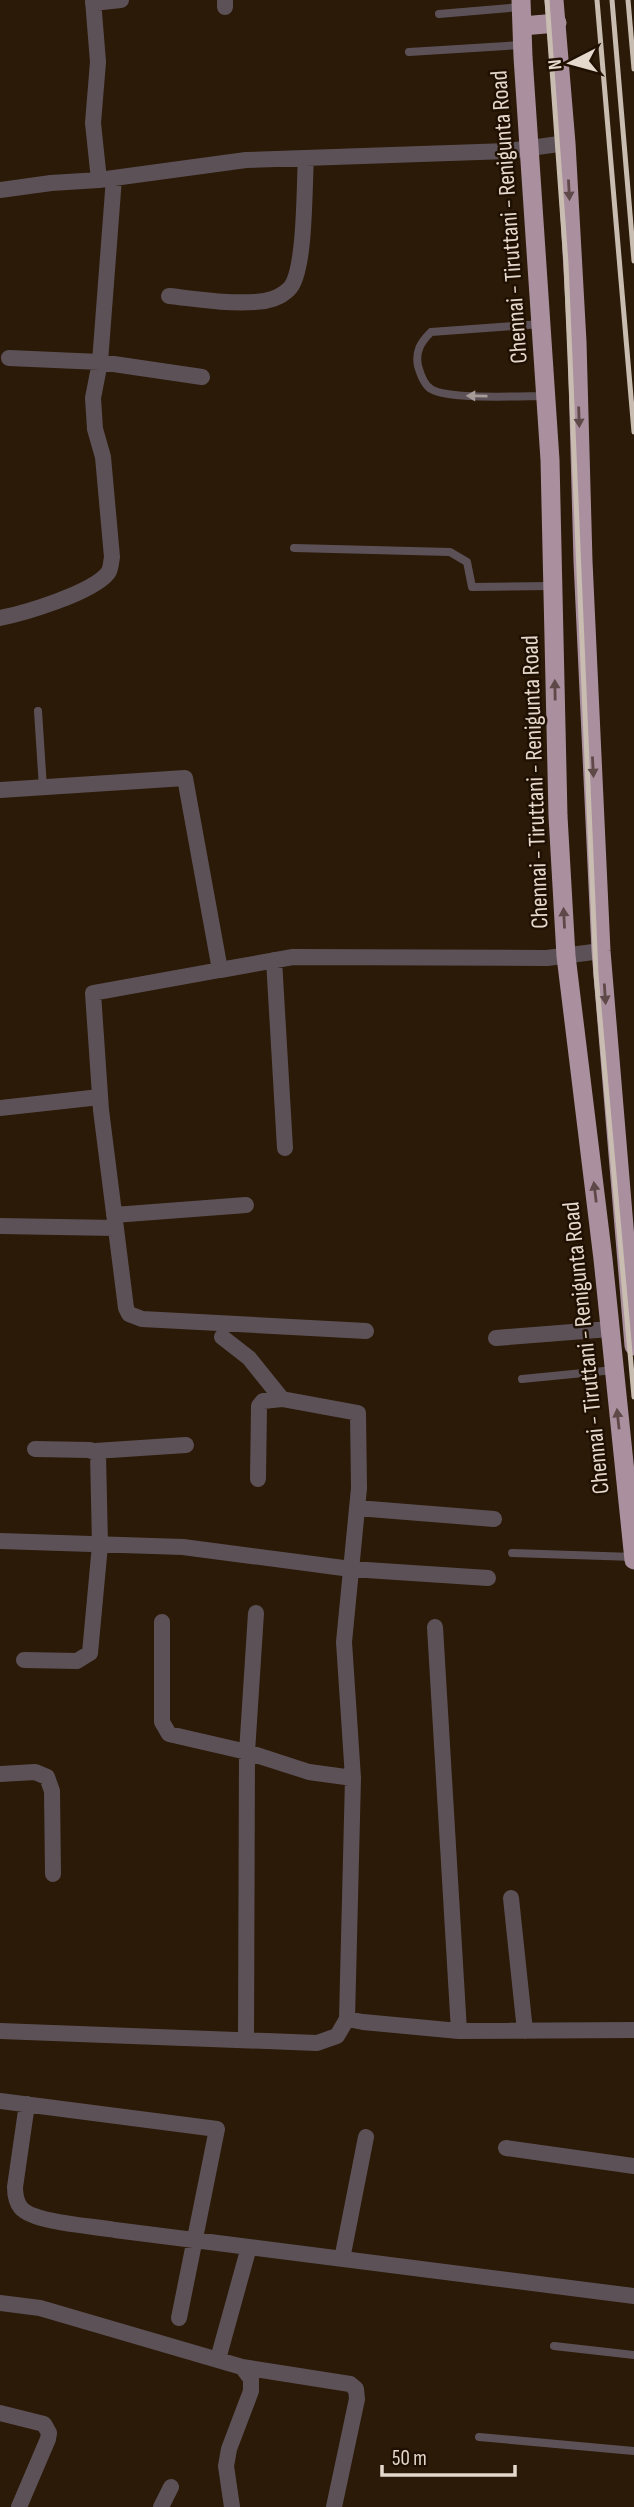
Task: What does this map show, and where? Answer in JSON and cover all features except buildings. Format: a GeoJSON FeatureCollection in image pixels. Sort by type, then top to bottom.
{"type":"FeatureCollection","features":[{"type":"Feature","properties":{"kind":"highway","name":"Chennai - Tiruttani - Renigunta Road"},"geometry":{"type":"LineString","coordinates":[[554,0],[566,143],[601,951],[634,1346]]}},
{"type":"Feature","properties":{"kind":"highway","name":"Chennai - Tiruttani - Renigunta Road"},"geometry":{"type":"LineString","coordinates":[[522,20],[546,396],[558,816],[566,956],[634,1558]]}},
{"type":"Feature","properties":{"kind":"highway"},"geometry":{"type":"LineString","coordinates":[[522,20],[557,23]]}},
{"type":"Feature","properties":{"kind":"street"},"geometry":{"type":"LineString","coordinates":[[0,618],[28,612],[96,583],[109,571],[112,557],[103,457],[93,415],[93,398],[100,362],[106,179],[93,123],[98,62],[93,2],[121,0]]}},
{"type":"Feature","properties":{"kind":"street"},"geometry":{"type":"LineString","coordinates":[[0,190],[246,160],[508,151],[566,143]]}},
{"type":"Feature","properties":{"kind":"street"},"geometry":{"type":"LineString","coordinates":[[169,296],[256,303],[274,299],[290,289],[297,276],[300,256],[306,158]]}},
{"type":"Feature","properties":{"kind":"street"},"geometry":{"type":"LineString","coordinates":[[9,358],[100,362],[202,377]]}},
{"type":"Feature","properties":{"kind":"street"},"geometry":{"type":"LineString","coordinates":[[0,790],[185,778],[220,971]]}},
{"type":"Feature","properties":{"kind":"street"},"geometry":{"type":"LineString","coordinates":[[366,1331],[134,1317],[126,1308],[100,1097],[93,993],[293,957],[506,958],[566,956],[601,951]]}},
{"type":"Feature","properties":{"kind":"street"},"geometry":{"type":"LineString","coordinates":[[274,960],[285,1148]]}},
{"type":"Feature","properties":{"kind":"street"},"geometry":{"type":"LineString","coordinates":[[0,1108],[100,1097]]}},
{"type":"Feature","properties":{"kind":"street"},"geometry":{"type":"LineString","coordinates":[[0,1226],[115,1222],[246,1205]]}},
{"type":"Feature","properties":{"kind":"street"},"geometry":{"type":"LineString","coordinates":[[496,1338],[610,1329]]}},
{"type":"Feature","properties":{"kind":"street"},"geometry":{"type":"LineString","coordinates":[[222,1337],[249,1358],[282,1399]]}},
{"type":"Feature","properties":{"kind":"street"},"geometry":{"type":"LineString","coordinates":[[0,2031],[317,2043],[337,2036],[347,2019],[353,1778],[344,1642],[357,1508],[358,1413],[282,1399],[266,1399],[259,1406],[258,1479]]}},
{"type":"Feature","properties":{"kind":"street"},"geometry":{"type":"LineString","coordinates":[[35,1449],[94,1451],[186,1445]]}},
{"type":"Feature","properties":{"kind":"street"},"geometry":{"type":"LineString","coordinates":[[24,1660],[76,1661],[90,1653],[100,1545],[100,1459],[94,1451]]}},
{"type":"Feature","properties":{"kind":"street"},"geometry":{"type":"LineString","coordinates":[[357,1508],[494,1519]]}},
{"type":"Feature","properties":{"kind":"street"},"geometry":{"type":"LineString","coordinates":[[0,1541],[183,1547],[351,1569],[488,1578]]}},
{"type":"Feature","properties":{"kind":"street"},"geometry":{"type":"LineString","coordinates":[[246,2040],[247,1752],[257,1613]]}},
{"type":"Feature","properties":{"kind":"street"},"geometry":{"type":"LineString","coordinates":[[162,1622],[163,1727],[175,1737],[247,1752],[309,1772],[353,1778]]}},
{"type":"Feature","properties":{"kind":"street"},"geometry":{"type":"LineString","coordinates":[[435,1627],[459,2031]]}},
{"type":"Feature","properties":{"kind":"street"},"geometry":{"type":"LineString","coordinates":[[0,1774],[35,1772],[47,1777],[52,1791],[54,1874]]}},
{"type":"Feature","properties":{"kind":"street"},"geometry":{"type":"LineString","coordinates":[[511,1898],[525,2031]]}},
{"type":"Feature","properties":{"kind":"street"},"geometry":{"type":"LineString","coordinates":[[347,2019],[459,2031],[634,2030]]}},
{"type":"Feature","properties":{"kind":"street"},"geometry":{"type":"LineString","coordinates":[[0,2101],[217,2129],[180,2318]]}},
{"type":"Feature","properties":{"kind":"street"},"geometry":{"type":"LineString","coordinates":[[27,2104],[15,2196],[23,2210],[44,2218],[634,2296]]}},
{"type":"Feature","properties":{"kind":"street"},"geometry":{"type":"LineString","coordinates":[[342,2259],[366,2137]]}},
{"type":"Feature","properties":{"kind":"street"},"geometry":{"type":"LineString","coordinates":[[506,2148],[634,2166]]}},
{"type":"Feature","properties":{"kind":"street"},"geometry":{"type":"LineString","coordinates":[[218,2359],[249,2247]]}},
{"type":"Feature","properties":{"kind":"street"},"geometry":{"type":"LineString","coordinates":[[0,2303],[40,2308],[242,2367],[350,2384],[356,2389],[357,2399],[334,2507]]}},
{"type":"Feature","properties":{"kind":"street"},"geometry":{"type":"LineString","coordinates":[[232,2507],[226,2466],[229,2449],[251,2391],[251,2379],[242,2367]]}},
{"type":"Feature","properties":{"kind":"street"},"geometry":{"type":"LineString","coordinates":[[0,2413],[44,2424],[49,2433],[19,2507]]}},
{"type":"Feature","properties":{"kind":"street"},"geometry":{"type":"LineString","coordinates":[[161,2507],[171,2487]]}},
{"type":"Feature","properties":{"kind":"lane"},"geometry":{"type":"LineString","coordinates":[[439,14],[522,20]]}},
{"type":"Feature","properties":{"kind":"lane"},"geometry":{"type":"LineString","coordinates":[[409,52],[522,20]]}},
{"type":"Feature","properties":{"kind":"lane"},"geometry":{"type":"LineString","coordinates":[[541,324],[431,332],[417,352],[423,380],[431,390],[456,395],[546,396]]}},
{"type":"Feature","properties":{"kind":"lane"},"geometry":{"type":"LineString","coordinates":[[294,548],[450,552],[467,562],[472,587],[552,586]]}},
{"type":"Feature","properties":{"kind":"lane"},"geometry":{"type":"LineString","coordinates":[[38,711],[43,788]]}},
{"type":"Feature","properties":{"kind":"lane"},"geometry":{"type":"LineString","coordinates":[[522,1379],[614,1370]]}},
{"type":"Feature","properties":{"kind":"lane"},"geometry":{"type":"LineString","coordinates":[[512,1553],[634,1558]]}},
{"type":"Feature","properties":{"kind":"lane"},"geometry":{"type":"LineString","coordinates":[[554,2346],[634,2355]]}},
{"type":"Feature","properties":{"kind":"lane"},"geometry":{"type":"LineString","coordinates":[[480,2437],[634,2451]]}},
{"type":"Feature","properties":{"kind":"railway"},"geometry":{"type":"LineString","coordinates":[[547,0],[566,263],[596,974],[634,1397]]}},
{"type":"Feature","properties":{"kind":"railway"},"geometry":{"type":"LineString","coordinates":[[597,0],[634,432]]}},
{"type":"Feature","properties":{"kind":"railway"},"geometry":{"type":"LineString","coordinates":[[612,0],[634,261]]}},
{"type":"Feature","properties":{"kind":"railway"},"geometry":{"type":"LineString","coordinates":[[628,0],[634,69]]}}]}
